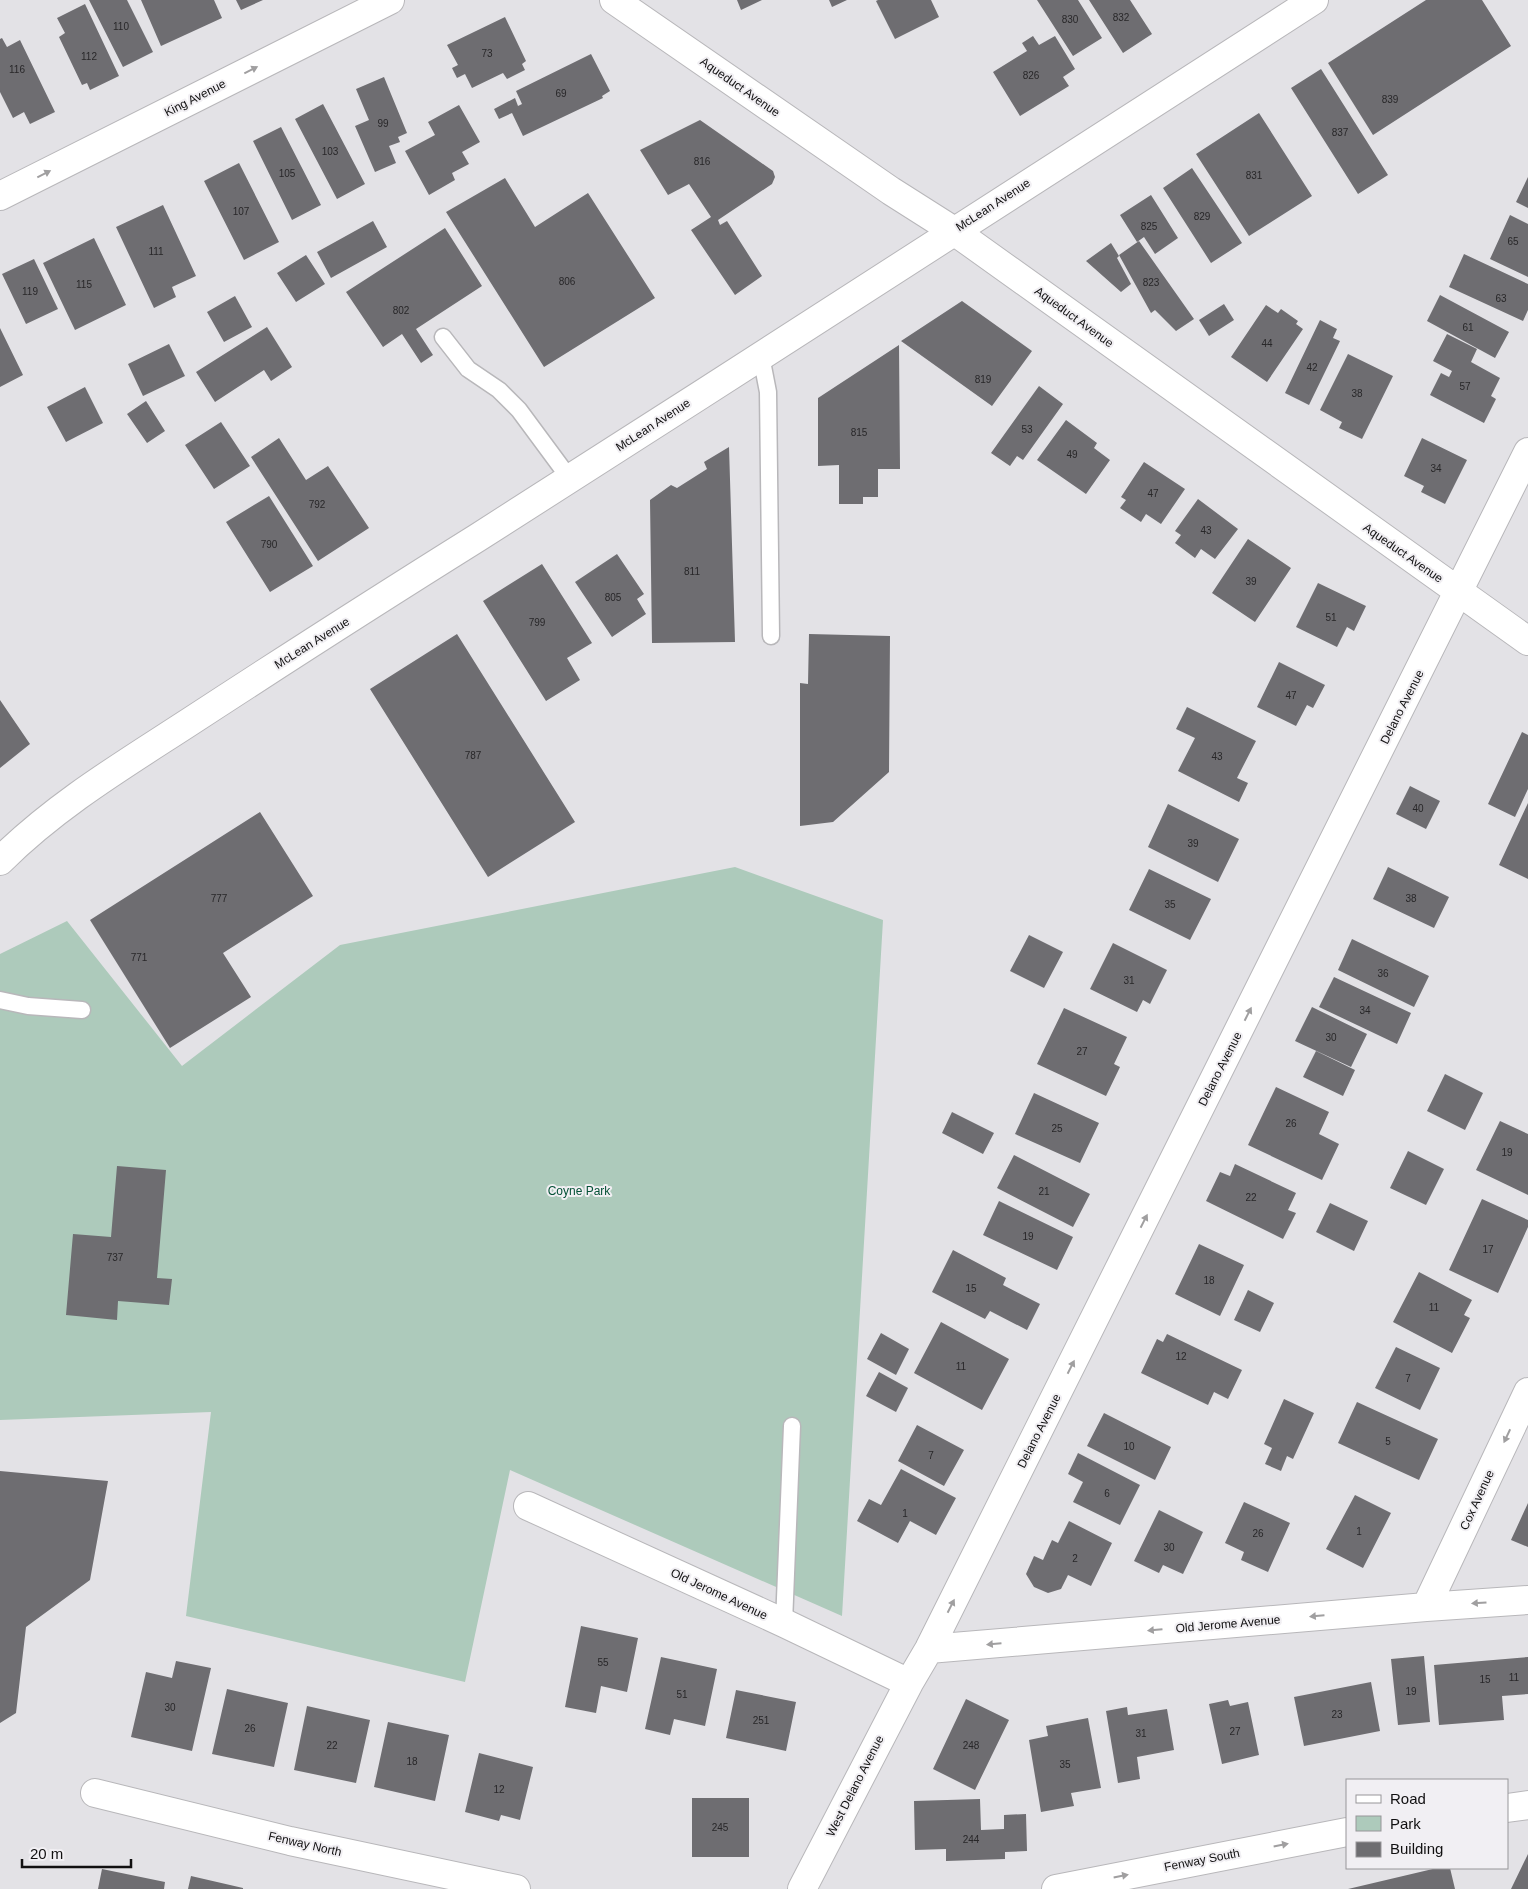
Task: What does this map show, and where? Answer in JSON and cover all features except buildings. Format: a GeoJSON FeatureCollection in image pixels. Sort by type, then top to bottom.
{"type":"FeatureCollection","features":[{"type":"Feature","properties":{"kind":"street","name":"King Avenue"},"geometry":{"type":"LineString","coordinates":[[0,196],[390,0]]}},
{"type":"Feature","properties":{"kind":"street","name":"Aqueduct Avenue"},"geometry":{"type":"LineString","coordinates":[[614,0],[891,191],[954,231],[1528,642]]}},
{"type":"Feature","properties":{"kind":"street","name":"McLean Avenue"},"geometry":{"type":"LineString","coordinates":[[0,861],[52,815],[101,779],[277,664],[761,356],[1314,0]]}},
{"type":"Feature","properties":{"kind":"street","name":"Delano Avenue"},"geometry":{"type":"LineString","coordinates":[[909,1683],[929,1649],[1528,452]]}},
{"type":"Feature","properties":{"kind":"street","name":"Cox Avenue"},"geometry":{"type":"LineString","coordinates":[[1426,1607],[1528,1392]]}},
{"type":"Feature","properties":{"kind":"street","name":"Old Jerome Avenue"},"geometry":{"type":"LineString","coordinates":[[528,1506],[784,1623],[909,1683]]}},
{"type":"Feature","properties":{"kind":"street","name":"Old Jerome Avenue"},"geometry":{"type":"LineString","coordinates":[[929,1649],[1528,1600]]}},
{"type":"Feature","properties":{"kind":"street","name":"West Delano Avenue"},"geometry":{"type":"LineString","coordinates":[[802,1889],[909,1683]]}},
{"type":"Feature","properties":{"kind":"street","name":"Fenway North"},"geometry":{"type":"LineString","coordinates":[[95,1793],[290,1841],[516,1889]]}},
{"type":"Feature","properties":{"kind":"street"},"geometry":{"type":"LineString","coordinates":[[1508,1808],[1528,1805]]}},
{"type":"Feature","properties":{"kind":"street","name":"Fenway South"},"geometry":{"type":"LineString","coordinates":[[1056,1889],[1346,1832]]}},
{"type":"Feature","properties":{"kind":"lane"},"geometry":{"type":"LineString","coordinates":[[443,336],[468,370],[499,390],[519,410],[570,478]]}},
{"type":"Feature","properties":{"kind":"lane"},"geometry":{"type":"LineString","coordinates":[[761,356],[768,392],[771,636]]}},
{"type":"Feature","properties":{"kind":"lane"},"geometry":{"type":"LineString","coordinates":[[0,1000],[28,1006],[82,1010]]}},
{"type":"Feature","properties":{"kind":"lane"},"geometry":{"type":"LineString","coordinates":[[784,1623],[792,1426]]}},
{"type":"Feature","properties":{"kind":"green space","name":"Coyne Park"},"geometry":{"type":"Polygon","coordinates":[[[735,867],[883,920],[842,1616],[510,1470],[465,1682],[186,1616],[211,1412],[0,1420],[0,954],[67,921],[182,1066],[340,945],[735,867]]]}}]}
